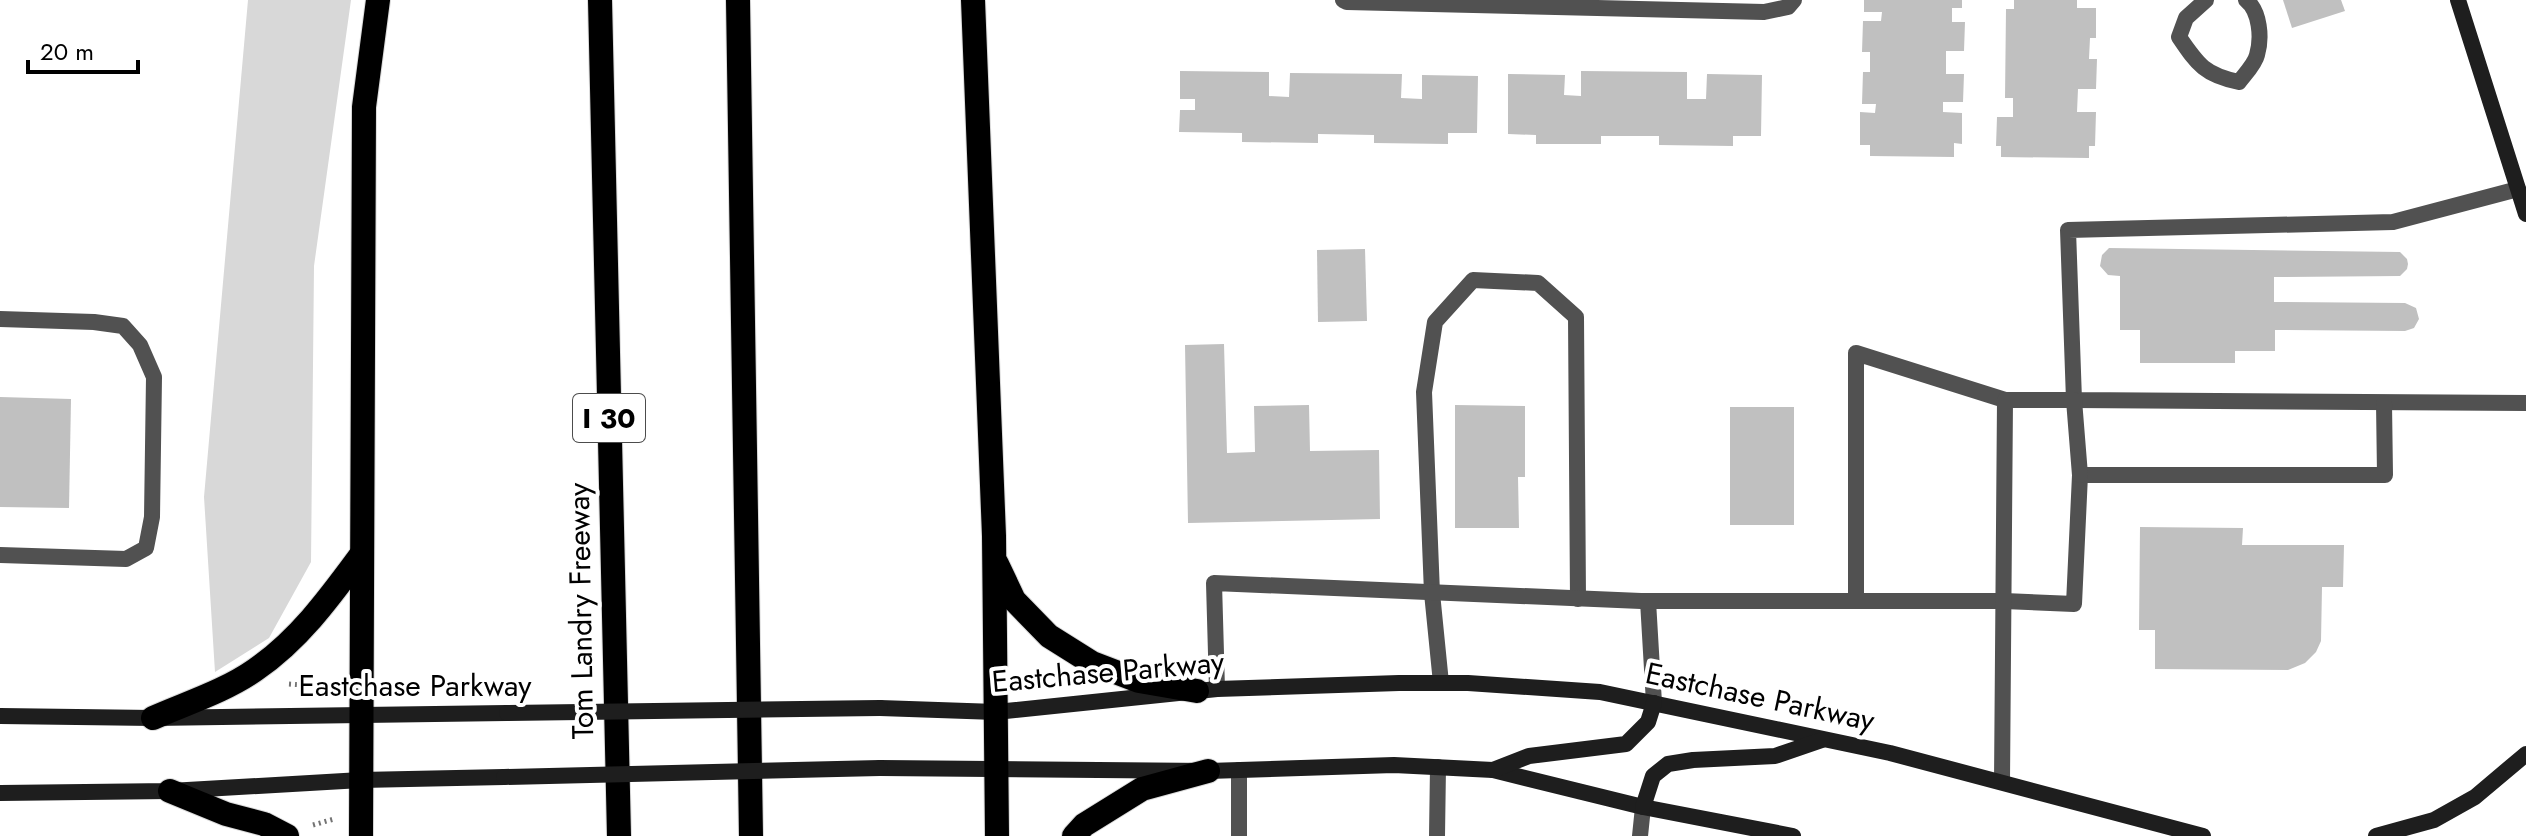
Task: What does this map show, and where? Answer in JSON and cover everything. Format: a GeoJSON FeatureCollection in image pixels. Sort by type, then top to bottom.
{"type":"FeatureCollection","features":[{"type":"Feature","properties":{"kind":"highway"},"geometry":{"type":"LineString","coordinates":[[361,836],[364,107],[378,0]]}},
{"type":"Feature","properties":{"kind":"highway","name":"Tom Landry Freeway"},"geometry":{"type":"LineString","coordinates":[[600,0],[619,836]]}},
{"type":"Feature","properties":{"kind":"highway"},"geometry":{"type":"LineString","coordinates":[[738,0],[751,836]]}},
{"type":"Feature","properties":{"kind":"highway"},"geometry":{"type":"LineString","coordinates":[[973,0],[993,555],[997,836]]}},
{"type":"Feature","properties":{"kind":"highway"},"geometry":{"type":"LineString","coordinates":[[153,718],[255,671],[318,612],[361,555]]}},
{"type":"Feature","properties":{"kind":"highway"},"geometry":{"type":"LineString","coordinates":[[993,555],[1014,600],[1049,636],[1092,663],[1139,681],[1207,690]]}},
{"type":"Feature","properties":{"kind":"highway"},"geometry":{"type":"LineString","coordinates":[[1074,836],[1084,825],[1142,789],[1208,771]]}},
{"type":"Feature","properties":{"kind":"highway"},"geometry":{"type":"LineString","coordinates":[[170,791],[226,814],[295,832]]}},
{"type":"Feature","properties":{"kind":"main road"},"geometry":{"type":"LineString","coordinates":[[2458,0],[2526,214]]}},
{"type":"Feature","properties":{"kind":"main road","name":"Eastchase Parkway"},"geometry":{"type":"LineString","coordinates":[[0,716],[153,718],[880,708],[996,712],[1207,690],[1441,683],[1600,692],[1823,739],[2215,836]]}},
{"type":"Feature","properties":{"kind":"main road"},"geometry":{"type":"LineString","coordinates":[[1493,770],[1529,756],[1626,744],[1648,722],[1654,703]]}},
{"type":"Feature","properties":{"kind":"main road"},"geometry":{"type":"LineString","coordinates":[[1643,807],[1653,776],[1668,764],[1775,756],[1823,739]]}},
{"type":"Feature","properties":{"kind":"main road"},"geometry":{"type":"LineString","coordinates":[[2376,836],[2434,820],[2475,797],[2526,754]]}},
{"type":"Feature","properties":{"kind":"main road"},"geometry":{"type":"LineString","coordinates":[[0,793],[170,791],[361,780],[880,768],[1208,771],[1394,765],[1493,770],[1643,807],[1793,836]]}},
{"type":"Feature","properties":{"kind":"lane"},"geometry":{"type":"LineString","coordinates":[[1343,0],[1764,12],[1791,3]]}},
{"type":"Feature","properties":{"kind":"lane"},"geometry":{"type":"LineString","coordinates":[[2206,0],[2186,18],[2179,37],[2194,59],[2215,77],[2239,82],[2257,57],[2260,27],[2251,3],[2246,0]]}},
{"type":"Feature","properties":{"kind":"lane"},"geometry":{"type":"LineString","coordinates":[[1207,690],[1214,583],[1648,601],[2004,601],[2074,604],[2080,475],[2068,230],[2393,222],[2518,189]]}},
{"type":"Feature","properties":{"kind":"lane"},"geometry":{"type":"LineString","coordinates":[[1441,683],[1432,593],[1424,392],[1435,322],[1473,280],[1538,283],[1576,317],[1578,599]]}},
{"type":"Feature","properties":{"kind":"lane"},"geometry":{"type":"LineString","coordinates":[[0,319],[123,326],[140,345],[154,377],[152,517],[146,548],[126,559],[0,555]]}},
{"type":"Feature","properties":{"kind":"lane"},"geometry":{"type":"LineString","coordinates":[[1856,601],[1856,353],[2005,400],[2526,403]]}},
{"type":"Feature","properties":{"kind":"lane"},"geometry":{"type":"LineString","coordinates":[[2002,781],[2005,400]]}},
{"type":"Feature","properties":{"kind":"lane"},"geometry":{"type":"LineString","coordinates":[[2080,475],[2385,475],[2384,403]]}},
{"type":"Feature","properties":{"kind":"lane"},"geometry":{"type":"LineString","coordinates":[[1648,601],[1654,703]]}},
{"type":"Feature","properties":{"kind":"lane"},"geometry":{"type":"LineString","coordinates":[[1437,836],[1438,767]]}},
{"type":"Feature","properties":{"kind":"lane"},"geometry":{"type":"LineString","coordinates":[[1239,770],[1239,836]]}},
{"type":"Feature","properties":{"kind":"lane"},"geometry":{"type":"LineString","coordinates":[[1640,836],[1643,807]]}},
{"type":"Feature","properties":{"kind":"path"},"geometry":{"type":"LineString","coordinates":[[276,682],[327,687]]}},
{"type":"Feature","properties":{"kind":"path"},"geometry":{"type":"LineString","coordinates":[[295,832],[339,819]]}},
{"type":"Feature","properties":{"kind":"shaded area"},"geometry":{"type":"Polygon","coordinates":[[[248,0],[351,0],[314,266],[311,562],[269,638],[215,672],[204,497],[248,0]]]}},
{"type":"Feature","properties":{"kind":"building"},"geometry":{"type":"Polygon","coordinates":[[[1864,0],[1962,0],[1962,8],[1952,8],[1952,22],[1965,22],[1964,51],[1946,51],[1946,74],[1964,74],[1963,102],[1943,102],[1943,112],[1962,113],[1962,144],[1954,143],[1954,157],[1870,156],[1870,145],[1860,145],[1860,112],[1875,113],[1876,104],[1862,104],[1863,72],[1870,72],[1870,52],[1862,52],[1863,21],[1881,21],[1882,12],[1864,12],[1864,0]]]}},
{"type":"Feature","properties":{"kind":"building"},"geometry":{"type":"Polygon","coordinates":[[[2014,0],[2077,0],[2077,8],[2096,8],[2096,38],[2090,38],[2089,59],[2097,59],[2096,89],[2078,89],[2077,112],[2096,112],[2095,146],[2089,146],[2089,158],[2001,157],[2001,146],[1996,146],[1997,117],[2013,117],[2013,98],[2005,98],[2006,9],[2014,9],[2014,0]]]}},
{"type":"Feature","properties":{"kind":"building"},"geometry":{"type":"Polygon","coordinates":[[[2283,0],[2341,0],[2345,11],[2292,28],[2283,0]]]}},
{"type":"Feature","properties":{"kind":"building"},"geometry":{"type":"Polygon","coordinates":[[[1180,71],[1269,72],[1269,96],[1289,97],[1290,73],[1402,74],[1401,98],[1422,99],[1422,75],[1478,76],[1477,133],[1448,133],[1448,144],[1374,143],[1374,135],[1318,134],[1318,143],[1242,142],[1242,133],[1179,132],[1180,110],[1195,110],[1195,99],[1180,99],[1180,71]]]}},
{"type":"Feature","properties":{"kind":"building"},"geometry":{"type":"Polygon","coordinates":[[[1581,71],[1687,72],[1687,99],[1706,99],[1707,74],[1762,75],[1761,136],[1733,136],[1733,146],[1659,145],[1659,136],[1601,136],[1601,144],[1536,144],[1536,135],[1508,134],[1508,74],[1565,75],[1564,95],[1581,96],[1581,71]]]}},
{"type":"Feature","properties":{"kind":"building"},"geometry":{"type":"Polygon","coordinates":[[[2109,248],[2400,252],[2408,264],[2400,276],[2274,277],[2274,302],[2405,303],[2416,308],[2419,319],[2414,328],[2405,331],[2275,330],[2275,351],[2235,351],[2235,363],[2140,363],[2140,330],[2120,330],[2120,276],[2108,275],[2100,266],[2102,255],[2109,248]]]}},
{"type":"Feature","properties":{"kind":"building"},"geometry":{"type":"Polygon","coordinates":[[[1365,249],[1367,321],[1318,322],[1317,250],[1365,249]]]}},
{"type":"Feature","properties":{"kind":"building"},"geometry":{"type":"Polygon","coordinates":[[[1224,344],[1227,453],[1255,452],[1254,406],[1309,405],[1310,451],[1379,450],[1380,519],[1188,523],[1185,345],[1224,344]]]}},
{"type":"Feature","properties":{"kind":"building"},"geometry":{"type":"Polygon","coordinates":[[[0,397],[71,399],[69,508],[0,507],[0,397]]]}},
{"type":"Feature","properties":{"kind":"building"},"geometry":{"type":"Polygon","coordinates":[[[1455,405],[1525,406],[1525,477],[1518,477],[1519,528],[1455,528],[1455,405]]]}},
{"type":"Feature","properties":{"kind":"building"},"geometry":{"type":"Polygon","coordinates":[[[1730,407],[1794,407],[1794,525],[1730,525],[1730,407]]]}},
{"type":"Feature","properties":{"kind":"building"},"geometry":{"type":"Polygon","coordinates":[[[2140,527],[2243,528],[2242,545],[2344,545],[2343,587],[2322,587],[2321,641],[2316,652],[2305,663],[2288,670],[2155,669],[2155,630],[2139,630],[2140,527]]]}}]}
